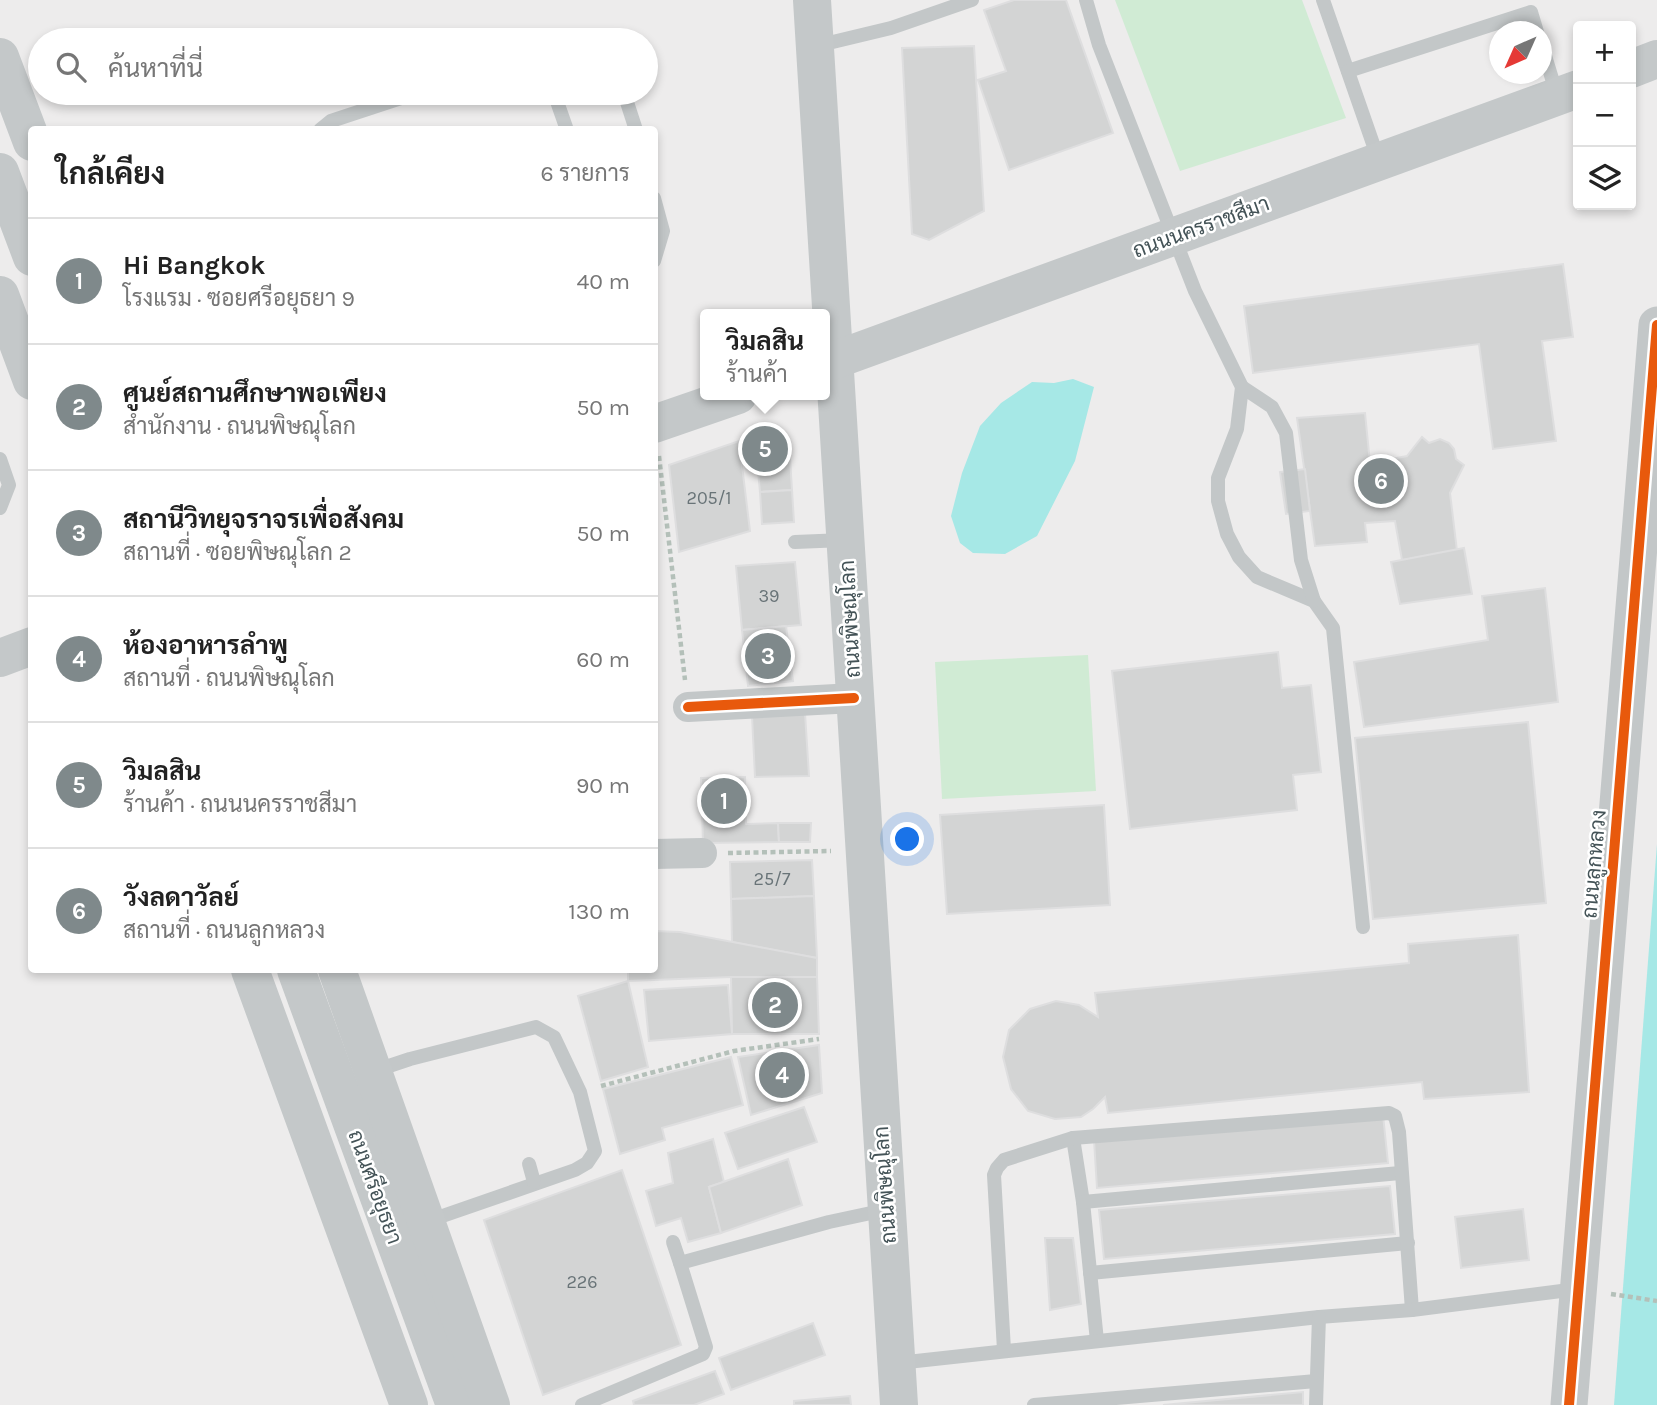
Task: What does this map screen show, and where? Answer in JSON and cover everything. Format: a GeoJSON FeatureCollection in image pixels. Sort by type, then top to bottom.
{"type":"FeatureCollection","features":[{"type":"Feature","properties":{"kind":"main road","name":"ถนนพิษณุโลก"},"geometry":{"type":"LineString","coordinates":[[812,0],[827,309]]}},
{"type":"Feature","properties":{"kind":"main road"},"geometry":{"type":"LineString","coordinates":[[0,57],[28,131]]}},
{"type":"Feature","properties":{"kind":"main road"},"geometry":{"type":"LineString","coordinates":[[1636,67],[1657,59]]}},
{"type":"Feature","properties":{"kind":"main road","name":"ถนนนครราชสีมา"},"geometry":{"type":"LineString","coordinates":[[830,363],[1568,92]]}},
{"type":"Feature","properties":{"kind":"main road"},"geometry":{"type":"LineString","coordinates":[[0,172],[28,246]]}},
{"type":"Feature","properties":{"kind":"main road"},"geometry":{"type":"LineString","coordinates":[[0,295],[28,369]]}},
{"type":"Feature","properties":{"kind":"main road","name":"ถนนพิษณุโลก"},"geometry":{"type":"LineString","coordinates":[[830,374],[845,540],[899,1405]]}},
{"type":"Feature","properties":{"kind":"main road"},"geometry":{"type":"LineString","coordinates":[[658,423],[724,400]]}},
{"type":"Feature","properties":{"kind":"main road"},"geometry":{"type":"LineString","coordinates":[[0,658],[28,648]]}},
{"type":"Feature","properties":{"kind":"main road","name":"ถนนศรีอยุธยา"},"geometry":{"type":"LineString","coordinates":[[252,973],[336,1085],[426,1221],[428,1298],[455,1405]]}},
{"type":"Feature","properties":{"kind":"main road","name":"ถนนศรีอยุธยา"},"geometry":{"type":"LineString","coordinates":[[297,973],[336,1085],[428,1298],[491,1405]]}},
{"type":"Feature","properties":{"kind":"main road","name":"ถนนศรีอยุธยา"},"geometry":{"type":"LineString","coordinates":[[337,973],[336,1085],[367,1292],[408,1405]]}},
{"type":"Feature","properties":{"kind":"main road"},"geometry":{"type":"LineString","coordinates":[[367,1292],[428,1298]]}},
{"type":"Feature","properties":{"kind":"street","name":"ถนนลูกหลวง"},"geometry":{"type":"LineString","coordinates":[[1569,1405],[1657,325]]}},
{"type":"Feature","properties":{"kind":"street"},"geometry":{"type":"LineString","coordinates":[[688,707],[854,698]]}},
{"type":"Feature","properties":{"kind":"street"},"geometry":{"type":"LineString","coordinates":[[658,854],[702,853]]}},
{"type":"Feature","properties":{"kind":"lane"},"geometry":{"type":"LineString","coordinates":[[815,47],[891,28],[972,0]]}},
{"type":"Feature","properties":{"kind":"lane"},"geometry":{"type":"LineString","coordinates":[[1086,0],[1099,46],[1195,291],[1242,387],[1272,407],[1286,433],[1301,560],[1314,601],[1333,628],[1363,928]]}},
{"type":"Feature","properties":{"kind":"lane"},"geometry":{"type":"LineString","coordinates":[[1323,0],[1380,162]]}},
{"type":"Feature","properties":{"kind":"lane"},"geometry":{"type":"LineString","coordinates":[[1503,21],[1531,12],[1534,21]]}},
{"type":"Feature","properties":{"kind":"lane"},"geometry":{"type":"LineString","coordinates":[[1348,71],[1489,26]]}},
{"type":"Feature","properties":{"kind":"lane"},"geometry":{"type":"LineString","coordinates":[[1552,64],[1568,92]]}},
{"type":"Feature","properties":{"kind":"lane"},"geometry":{"type":"LineString","coordinates":[[325,126],[331,121],[380,105]]}},
{"type":"Feature","properties":{"kind":"lane"},"geometry":{"type":"LineString","coordinates":[[558,105],[566,126]]}},
{"type":"Feature","properties":{"kind":"lane"},"geometry":{"type":"LineString","coordinates":[[628,105],[635,126]]}},
{"type":"Feature","properties":{"kind":"lane"},"geometry":{"type":"LineString","coordinates":[[658,213],[663,231],[658,248]]}},
{"type":"Feature","properties":{"kind":"lane"},"geometry":{"type":"LineString","coordinates":[[1242,387],[1237,429],[1219,478],[1218,501],[1227,534],[1239,557],[1258,577],[1314,601]]}},
{"type":"Feature","properties":{"kind":"lane"},"geometry":{"type":"LineString","coordinates":[[0,459],[9,485],[0,508]]}},
{"type":"Feature","properties":{"kind":"lane"},"geometry":{"type":"LineString","coordinates":[[795,542],[845,540]]}},
{"type":"Feature","properties":{"kind":"lane"},"geometry":{"type":"LineString","coordinates":[[336,1085],[410,1059],[488,1045],[536,1027],[554,1037],[580,1092],[595,1150],[587,1163],[575,1170],[426,1221]]}},
{"type":"Feature","properties":{"kind":"lane"},"geometry":{"type":"LineString","coordinates":[[1004,1350],[994,1175],[1004,1160],[1073,1138],[1389,1113],[1395,1116],[1399,1132],[1412,1310]]}},
{"type":"Feature","properties":{"kind":"lane"},"geometry":{"type":"LineString","coordinates":[[1073,1138],[1083,1202],[1097,1340]]}},
{"type":"Feature","properties":{"kind":"lane"},"geometry":{"type":"LineString","coordinates":[[529,1164],[534,1182]]}},
{"type":"Feature","properties":{"kind":"lane"},"geometry":{"type":"LineString","coordinates":[[1083,1202],[1400,1173]]}},
{"type":"Feature","properties":{"kind":"lane"},"geometry":{"type":"LineString","coordinates":[[680,1263],[886,1209]]}},
{"type":"Feature","properties":{"kind":"lane"},"geometry":{"type":"LineString","coordinates":[[582,1405],[703,1354],[706,1347],[673,1241]]}},
{"type":"Feature","properties":{"kind":"lane"},"geometry":{"type":"LineString","coordinates":[[1090,1273],[1408,1243]]}},
{"type":"Feature","properties":{"kind":"lane"},"geometry":{"type":"LineString","coordinates":[[897,1363],[1319,1317],[1412,1310],[1579,1289]]}},
{"type":"Feature","properties":{"kind":"lane"},"geometry":{"type":"LineString","coordinates":[[1316,1405],[1319,1317]]}},
{"type":"Feature","properties":{"kind":"lane"},"geometry":{"type":"LineString","coordinates":[[1034,1405],[1316,1381]]}},
{"type":"Feature","properties":{"kind":"path"},"geometry":{"type":"LineString","coordinates":[[658,450],[688,707]]}},
{"type":"Feature","properties":{"kind":"path"},"geometry":{"type":"LineString","coordinates":[[702,853],[864,850]]}},
{"type":"Feature","properties":{"kind":"path"},"geometry":{"type":"LineString","coordinates":[[580,1092],[734,1051],[819,1039]]}},
{"type":"Feature","properties":{"kind":"path"},"geometry":{"type":"LineString","coordinates":[[1579,1289],[1657,1301]]}},
{"type":"Feature","properties":{"kind":"green space"},"geometry":{"type":"Polygon","coordinates":[[[1115,0],[1302,0],[1346,118],[1180,171],[1115,0]]]}},
{"type":"Feature","properties":{"kind":"green space"},"geometry":{"type":"Polygon","coordinates":[[[1088,655],[1096,791],[942,799],[935,662],[1088,655]]]}},
{"type":"Feature","properties":{"kind":"water"},"geometry":{"type":"Polygon","coordinates":[[[1073,379],[1094,387],[1075,461],[1037,536],[1005,554],[973,553],[960,543],[951,516],[962,473],[980,426],[1001,403],[1032,382],[1054,383],[1073,379]]]}},
{"type":"Feature","properties":{"kind":"water"},"geometry":{"type":"Polygon","coordinates":[[[1657,844],[1657,1405],[1614,1405],[1657,844]]]}},
{"type":"Feature","properties":{"kind":"building"},"geometry":{"type":"Polygon","coordinates":[[[1014,0],[1066,0],[1113,133],[1009,170],[978,80],[1006,71],[984,10],[1014,0]]]}},
{"type":"Feature","properties":{"kind":"building"},"geometry":{"type":"Polygon","coordinates":[[[974,46],[984,211],[929,240],[912,234],[902,48],[974,46]]]}},
{"type":"Feature","properties":{"kind":"building"},"geometry":{"type":"Polygon","coordinates":[[[1563,264],[1573,337],[1542,341],[1556,441],[1493,449],[1479,344],[1253,373],[1244,306],[1563,264]]]}},
{"type":"Feature","properties":{"kind":"building"},"geometry":{"type":"Polygon","coordinates":[[[1365,413],[1370,463],[1407,456],[1422,437],[1429,443],[1440,439],[1454,449],[1456,459],[1464,465],[1450,493],[1457,551],[1402,560],[1395,521],[1365,523],[1367,542],[1315,546],[1297,418],[1365,413]]]}},
{"type":"Feature","properties":{"kind":"building"},"geometry":{"type":"Polygon","coordinates":[[[771,428],[782,430],[787,436],[790,457],[744,462],[740,440],[771,428]]]}},
{"type":"Feature","properties":{"kind":"building"},"geometry":{"type":"Polygon","coordinates":[[[739,441],[750,531],[679,552],[669,465],[739,441]]]}},
{"type":"Feature","properties":{"kind":"building"},"geometry":{"type":"Polygon","coordinates":[[[790,457],[792,490],[760,492],[757,461],[790,457]]]}},
{"type":"Feature","properties":{"kind":"building"},"geometry":{"type":"Polygon","coordinates":[[[1305,469],[1310,511],[1286,514],[1280,472],[1305,469]]]}},
{"type":"Feature","properties":{"kind":"building"},"geometry":{"type":"Polygon","coordinates":[[[792,490],[794,522],[762,524],[760,492],[792,490]]]}},
{"type":"Feature","properties":{"kind":"building"},"geometry":{"type":"Polygon","coordinates":[[[1464,548],[1472,594],[1400,604],[1391,562],[1464,548]]]}},
{"type":"Feature","properties":{"kind":"building"},"geometry":{"type":"Polygon","coordinates":[[[795,562],[801,625],[742,630],[736,566],[795,562]]]}},
{"type":"Feature","properties":{"kind":"building"},"geometry":{"type":"Polygon","coordinates":[[[1545,588],[1558,702],[1364,727],[1354,662],[1488,640],[1482,596],[1545,588]]]}},
{"type":"Feature","properties":{"kind":"building"},"geometry":{"type":"Polygon","coordinates":[[[786,626],[793,681],[748,686],[742,630],[786,626]]]}},
{"type":"Feature","properties":{"kind":"building"},"geometry":{"type":"Polygon","coordinates":[[[1278,652],[1282,688],[1311,685],[1321,772],[1293,775],[1297,810],[1130,829],[1112,671],[1278,652]]]}},
{"type":"Feature","properties":{"kind":"building"},"geometry":{"type":"Polygon","coordinates":[[[805,713],[809,776],[755,777],[752,716],[805,713]]]}},
{"type":"Feature","properties":{"kind":"building"},"geometry":{"type":"Polygon","coordinates":[[[1528,722],[1546,903],[1373,919],[1355,738],[1528,722]]]}},
{"type":"Feature","properties":{"kind":"building"},"geometry":{"type":"Polygon","coordinates":[[[745,777],[746,824],[778,823],[779,842],[703,843],[701,778],[745,777]]]}},
{"type":"Feature","properties":{"kind":"building"},"geometry":{"type":"Polygon","coordinates":[[[1104,805],[1110,905],[947,914],[940,815],[1104,805]]]}},
{"type":"Feature","properties":{"kind":"building"},"geometry":{"type":"Polygon","coordinates":[[[778,823],[811,823],[810,842],[779,842],[778,823]]]}},
{"type":"Feature","properties":{"kind":"building"},"geometry":{"type":"Polygon","coordinates":[[[812,860],[814,896],[731,899],[730,862],[812,860]]]}},
{"type":"Feature","properties":{"kind":"building"},"geometry":{"type":"Polygon","coordinates":[[[814,896],[817,958],[732,942],[731,899],[814,896]]]}},
{"type":"Feature","properties":{"kind":"building"},"geometry":{"type":"Polygon","coordinates":[[[658,931],[680,932],[817,958],[817,977],[628,981],[628,973],[658,973],[658,931]]]}},
{"type":"Feature","properties":{"kind":"building"},"geometry":{"type":"Polygon","coordinates":[[[1518,935],[1529,1092],[1424,1099],[1422,1082],[1108,1113],[1105,1097],[1081,1117],[1055,1119],[1028,1111],[1011,1089],[1003,1057],[1009,1030],[1030,1009],[1056,1001],[1079,1005],[1098,1017],[1095,993],[1409,963],[1408,944],[1518,935]]]}},
{"type":"Feature","properties":{"kind":"building"},"geometry":{"type":"Polygon","coordinates":[[[731,977],[817,977],[819,1034],[732,1034],[731,977]]]}},
{"type":"Feature","properties":{"kind":"building"},"geometry":{"type":"Polygon","coordinates":[[[628,981],[648,1067],[601,1081],[578,996],[628,981]]]}},
{"type":"Feature","properties":{"kind":"building"},"geometry":{"type":"Polygon","coordinates":[[[728,985],[732,1034],[649,1041],[644,990],[728,985]]]}},
{"type":"Feature","properties":{"kind":"building"},"geometry":{"type":"Polygon","coordinates":[[[819,1045],[822,1093],[751,1115],[738,1057],[819,1045]]]}},
{"type":"Feature","properties":{"kind":"building"},"geometry":{"type":"Polygon","coordinates":[[[731,1057],[743,1105],[662,1128],[665,1140],[620,1154],[603,1089],[731,1057]]]}},
{"type":"Feature","properties":{"kind":"building"},"geometry":{"type":"Polygon","coordinates":[[[804,1107],[817,1142],[738,1169],[725,1133],[804,1107]]]}},
{"type":"Feature","properties":{"kind":"building"},"geometry":{"type":"Polygon","coordinates":[[[1383,1115],[1388,1163],[1097,1188],[1094,1140],[1383,1115]]]}},
{"type":"Feature","properties":{"kind":"building"},"geometry":{"type":"Polygon","coordinates":[[[713,1139],[724,1182],[709,1187],[721,1233],[688,1242],[681,1218],[656,1226],[646,1191],[673,1183],[668,1153],[713,1139]]]}},
{"type":"Feature","properties":{"kind":"building"},"geometry":{"type":"Polygon","coordinates":[[[788,1159],[802,1205],[721,1233],[709,1187],[788,1159]]]}},
{"type":"Feature","properties":{"kind":"building"},"geometry":{"type":"Polygon","coordinates":[[[622,1170],[681,1345],[543,1395],[484,1220],[622,1170]]]}},
{"type":"Feature","properties":{"kind":"building"},"geometry":{"type":"Polygon","coordinates":[[[1390,1186],[1395,1234],[1104,1259],[1099,1210],[1390,1186]]]}},
{"type":"Feature","properties":{"kind":"building"},"geometry":{"type":"Polygon","coordinates":[[[1523,1209],[1529,1260],[1461,1268],[1455,1217],[1523,1209]]]}},
{"type":"Feature","properties":{"kind":"building"},"geometry":{"type":"Polygon","coordinates":[[[1045,1238],[1073,1238],[1081,1304],[1050,1310],[1045,1238]]]}},
{"type":"Feature","properties":{"kind":"building"},"geometry":{"type":"Polygon","coordinates":[[[813,1323],[825,1355],[731,1390],[719,1358],[813,1323]]]}},
{"type":"Feature","properties":{"kind":"building"},"geometry":{"type":"Polygon","coordinates":[[[715,1371],[724,1394],[694,1405],[634,1405],[633,1401],[715,1371]]]}},
{"type":"Feature","properties":{"kind":"building"},"geometry":{"type":"Polygon","coordinates":[[[1303,1392],[1303,1405],[1163,1405],[1303,1392]]]}},
{"type":"Feature","properties":{"kind":"building"},"geometry":{"type":"Polygon","coordinates":[[[850,1396],[851,1405],[794,1405],[794,1401],[850,1396]]]}},
{"type":"Feature","properties":{"kind":"cycle path"},"geometry":{"type":"LineString","coordinates":[[1569,1405],[1657,325]]}},
{"type":"Feature","properties":{"kind":"cycle path"},"geometry":{"type":"LineString","coordinates":[[688,707],[854,698]]}},
{"type":"Feature","properties":{"kind":"place","name":"วิมลสิน"},"geometry":{"type":"Point","coordinates":[765,449]}},
{"type":"Feature","properties":{"kind":"place","name":"วังลดาวัลย์"},"geometry":{"type":"Point","coordinates":[1381,481]}},
{"type":"Feature","properties":{"kind":"place","name":"สถานีวิทยุจราจรเพื่อสังคม"},"geometry":{"type":"Point","coordinates":[768,656]}},
{"type":"Feature","properties":{"kind":"place","name":"Hi Bangkok"},"geometry":{"type":"Point","coordinates":[724,801]}},
{"type":"Feature","properties":{"kind":"place","name":"ศูนย์สถานศึกษาพอเพียง"},"geometry":{"type":"Point","coordinates":[775,1005]}},
{"type":"Feature","properties":{"kind":"place","name":"ห้องอาหารลำพู"},"geometry":{"type":"Point","coordinates":[782,1075]}}]}
